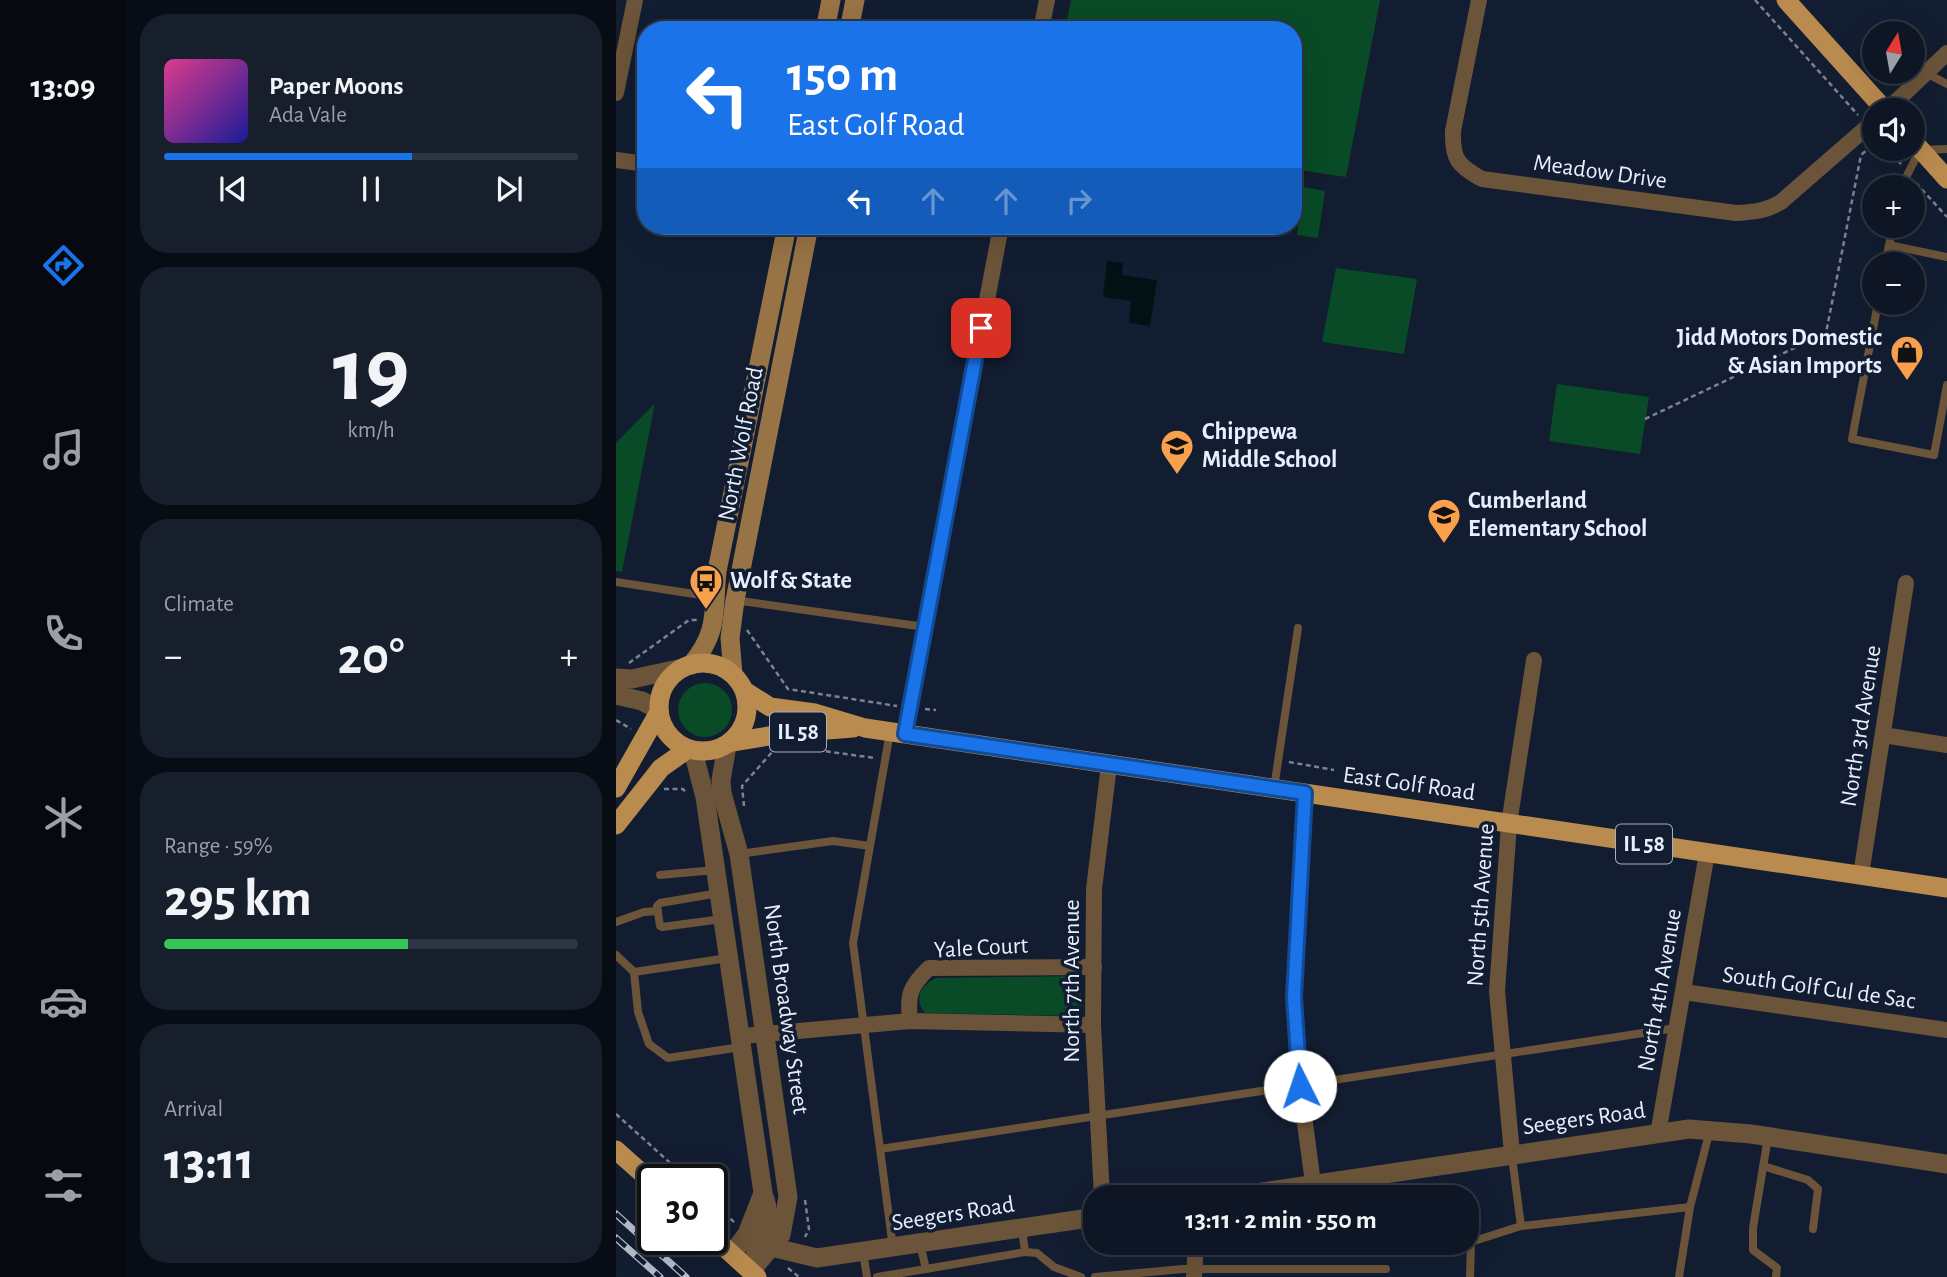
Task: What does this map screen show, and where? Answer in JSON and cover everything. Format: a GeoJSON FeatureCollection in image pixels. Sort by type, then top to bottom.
{"type":"FeatureCollection","features":[{"type":"Feature","properties":{"kind":"main road"},"geometry":{"type":"LineString","coordinates":[[827,21],[831,0]]}},
{"type":"Feature","properties":{"kind":"main road"},"geometry":{"type":"LineString","coordinates":[[851,21],[855,0]]}},
{"type":"Feature","properties":{"kind":"main road"},"geometry":{"type":"LineString","coordinates":[[1786,0],[1875,98]]}},
{"type":"Feature","properties":{"kind":"main road"},"geometry":{"type":"LineString","coordinates":[[1925,154],[1947,179]]}},
{"type":"Feature","properties":{"kind":"main road","name":"North Wolf Road"},"geometry":{"type":"LineString","coordinates":[[687,666],[704,649],[714,624],[717,571],[785,235]]}},
{"type":"Feature","properties":{"kind":"main road","name":"North Wolf Road"},"geometry":{"type":"LineString","coordinates":[[733,674],[730,638],[735,600],[807,235]]}},
{"type":"Feature","properties":{"kind":"main road"},"geometry":{"type":"LineString","coordinates":[[691,750],[674,741],[663,728],[659,711],[661,693],[669,678],[687,666],[706,663],[720,666],[733,674]]}},
{"type":"Feature","properties":{"kind":"main road","name":"IL 58"},"geometry":{"type":"LineString","coordinates":[[691,750],[704,752],[729,744],[741,731],[747,719],[748,705],[745,691],[733,674]]}},
{"type":"Feature","properties":{"kind":"main road","name":"East Golf Road"},"geometry":{"type":"LineString","coordinates":[[745,691],[771,707],[814,713],[897,733],[1947,888]]}},
{"type":"Feature","properties":{"kind":"main road"},"geometry":{"type":"LineString","coordinates":[[616,788],[659,711]]}},
{"type":"Feature","properties":{"kind":"main road","name":"East Golf Road"},"geometry":{"type":"LineString","coordinates":[[729,744],[788,733],[865,727]]}},
{"type":"Feature","properties":{"kind":"main road"},"geometry":{"type":"LineString","coordinates":[[616,825],[661,768],[691,750]]}},
{"type":"Feature","properties":{"kind":"main road"},"geometry":{"type":"LineString","coordinates":[[616,1150],[637,1169]]}},
{"type":"Feature","properties":{"kind":"main road"},"geometry":{"type":"LineString","coordinates":[[728,1250],[754,1274]]}},
{"type":"Feature","properties":{"kind":"street"},"geometry":{"type":"LineString","coordinates":[[616,93],[635,0]]}},
{"type":"Feature","properties":{"kind":"street"},"geometry":{"type":"LineString","coordinates":[[1043,21],[1047,0]]}},
{"type":"Feature","properties":{"kind":"street","name":"Meadow Drive"},"geometry":{"type":"LineString","coordinates":[[1479,0],[1452,148],[1457,161],[1468,172],[1482,179],[1737,213],[1756,212],[1781,202],[1862,131]]}},
{"type":"Feature","properties":{"kind":"street"},"geometry":{"type":"LineString","coordinates":[[1899,98],[1947,53]]}},
{"type":"Feature","properties":{"kind":"street"},"geometry":{"type":"LineString","coordinates":[[616,160],[637,163]]}},
{"type":"Feature","properties":{"kind":"street"},"geometry":{"type":"LineString","coordinates":[[897,733],[925,627],[999,235]]}},
{"type":"Feature","properties":{"kind":"street","name":"North 3rd Avenue"},"geometry":{"type":"LineString","coordinates":[[1861,875],[1906,583]]}},
{"type":"Feature","properties":{"kind":"street","name":"North 5th Avenue"},"geometry":{"type":"LineString","coordinates":[[1512,1154],[1497,991],[1509,824],[1534,660]]}},
{"type":"Feature","properties":{"kind":"street"},"geometry":{"type":"LineString","coordinates":[[622,671],[632,679],[687,666]]}},
{"type":"Feature","properties":{"kind":"street"},"geometry":{"type":"LineString","coordinates":[[616,695],[642,701],[659,711]]}},
{"type":"Feature","properties":{"kind":"street"},"geometry":{"type":"LineString","coordinates":[[1883,735],[1947,745]]}},
{"type":"Feature","properties":{"kind":"street","name":"North Broadway Street"},"geometry":{"type":"LineString","coordinates":[[729,744],[721,780],[723,796],[738,854],[788,1197],[781,1235],[754,1274]]}},
{"type":"Feature","properties":{"kind":"street","name":"North Broadway Street"},"geometry":{"type":"LineString","coordinates":[[691,750],[705,797],[763,1193],[747,1234],[732,1254]]}},
{"type":"Feature","properties":{"kind":"street","name":"North 7th Avenue"},"geometry":{"type":"LineString","coordinates":[[1101,1185],[1093,1025],[1094,889],[1109,765]]}},
{"type":"Feature","properties":{"kind":"street"},"geometry":{"type":"LineString","coordinates":[[1305,793],[1294,997],[1300,1086],[1312,1183]]}},
{"type":"Feature","properties":{"kind":"street","name":"North 4th Avenue"},"geometry":{"type":"LineString","coordinates":[[1658,1134],[1707,853]]}},
{"type":"Feature","properties":{"kind":"street","name":"Yale Court"},"geometry":{"type":"LineString","coordinates":[[910,1021],[908,1002],[914,982],[929,968],[1094,967]]}},
{"type":"Feature","properties":{"kind":"street","name":"South Golf Cul de Sac"},"geometry":{"type":"LineString","coordinates":[[1684,992],[1947,1030]]}},
{"type":"Feature","properties":{"kind":"street"},"geometry":{"type":"LineString","coordinates":[[742,1042],[766,1035],[910,1021],[1093,1025]]}},
{"type":"Feature","properties":{"kind":"street","name":"Seegers Road"},"geometry":{"type":"LineString","coordinates":[[1300,1185],[1689,1129],[1768,1137],[1947,1164]]}},
{"type":"Feature","properties":{"kind":"street"},"geometry":{"type":"LineString","coordinates":[[754,1274],[755,1250],[767,1224],[769,1210],[763,1193]]}},
{"type":"Feature","properties":{"kind":"street","name":"Seegers Road"},"geometry":{"type":"LineString","coordinates":[[771,1247],[817,1258],[1083,1219]]}},
{"type":"Feature","properties":{"kind":"street"},"geometry":{"type":"LineString","coordinates":[[783,1223],[817,1258]]}},
{"type":"Feature","properties":{"kind":"street"},"geometry":{"type":"LineString","coordinates":[[1195,1273],[1196,1255]]}},
{"type":"Feature","properties":{"kind":"lane"},"geometry":{"type":"LineString","coordinates":[[1926,73],[1947,84]]}},
{"type":"Feature","properties":{"kind":"lane"},"geometry":{"type":"LineString","coordinates":[[1925,146],[1947,149]]}},
{"type":"Feature","properties":{"kind":"lane"},"geometry":{"type":"LineString","coordinates":[[1908,174],[1912,161]]}},
{"type":"Feature","properties":{"kind":"lane"},"geometry":{"type":"LineString","coordinates":[[1888,252],[1890,238]]}},
{"type":"Feature","properties":{"kind":"lane"},"geometry":{"type":"LineString","coordinates":[[1889,245],[1947,257]]}},
{"type":"Feature","properties":{"kind":"lane"},"geometry":{"type":"LineString","coordinates":[[1876,315],[1852,439],[1934,455],[1947,385]]}},
{"type":"Feature","properties":{"kind":"lane"},"geometry":{"type":"LineString","coordinates":[[616,582],[925,627]]}},
{"type":"Feature","properties":{"kind":"lane"},"geometry":{"type":"LineString","coordinates":[[1274,789],[1298,628]]}},
{"type":"Feature","properties":{"kind":"lane"},"geometry":{"type":"LineString","coordinates":[[893,1248],[853,943],[886,759],[897,733]]}},
{"type":"Feature","properties":{"kind":"lane"},"geometry":{"type":"LineString","coordinates":[[738,854],[833,841],[870,846]]}},
{"type":"Feature","properties":{"kind":"lane"},"geometry":{"type":"LineString","coordinates":[[660,875],[715,870]]}},
{"type":"Feature","properties":{"kind":"lane"},"geometry":{"type":"LineString","coordinates":[[719,893],[660,902],[660,926],[723,919]]}},
{"type":"Feature","properties":{"kind":"lane"},"geometry":{"type":"LineString","coordinates":[[616,922],[644,912],[658,911]]}},
{"type":"Feature","properties":{"kind":"lane"},"geometry":{"type":"LineString","coordinates":[[616,955],[634,972],[638,1012],[649,1044],[668,1058],[742,1042]]}},
{"type":"Feature","properties":{"kind":"lane"},"geometry":{"type":"LineString","coordinates":[[634,972],[729,958]]}},
{"type":"Feature","properties":{"kind":"lane"},"geometry":{"type":"LineString","coordinates":[[880,1149],[1677,1028]]}},
{"type":"Feature","properties":{"kind":"lane"},"geometry":{"type":"LineString","coordinates":[[1679,1277],[1690,1208],[1710,1130]]}},
{"type":"Feature","properties":{"kind":"lane"},"geometry":{"type":"LineString","coordinates":[[1768,1137],[1753,1228],[1754,1250],[1777,1268],[1776,1277]]}},
{"type":"Feature","properties":{"kind":"lane"},"geometry":{"type":"LineString","coordinates":[[1512,1154],[1521,1226]]}},
{"type":"Feature","properties":{"kind":"lane"},"geometry":{"type":"LineString","coordinates":[[1763,1166],[1808,1180],[1818,1189],[1813,1229]]}},
{"type":"Feature","properties":{"kind":"lane"},"geometry":{"type":"LineString","coordinates":[[1470,1277],[1471,1242],[1521,1226],[1690,1208]]}},
{"type":"Feature","properties":{"kind":"lane"},"geometry":{"type":"LineString","coordinates":[[1022,1228],[1025,1252]]}},
{"type":"Feature","properties":{"kind":"lane"},"geometry":{"type":"LineString","coordinates":[[920,1244],[926,1269]]}},
{"type":"Feature","properties":{"kind":"lane"},"geometry":{"type":"LineString","coordinates":[[863,1252],[867,1277]]}},
{"type":"Feature","properties":{"kind":"lane"},"geometry":{"type":"LineString","coordinates":[[877,1277],[1025,1252],[1037,1253],[1054,1267],[1081,1277]]}},
{"type":"Feature","properties":{"kind":"lane"},"geometry":{"type":"LineString","coordinates":[[1095,1277],[1385,1269]]}},
{"type":"Feature","properties":{"kind":"path"},"geometry":{"type":"LineString","coordinates":[[1755,0],[1857,114]]}},
{"type":"Feature","properties":{"kind":"path"},"geometry":{"type":"LineString","coordinates":[[1645,419],[1826,332],[1862,154]]}},
{"type":"Feature","properties":{"kind":"path"},"geometry":{"type":"LineString","coordinates":[[1898,161],[1947,216]]}},
{"type":"Feature","properties":{"kind":"path"},"geometry":{"type":"LineString","coordinates":[[622,671],[689,620],[698,620]]}},
{"type":"Feature","properties":{"kind":"path"},"geometry":{"type":"LineString","coordinates":[[741,629],[747,629],[788,689],[895,706]]}},
{"type":"Feature","properties":{"kind":"path"},"geometry":{"type":"LineString","coordinates":[[923,709],[936,710]]}},
{"type":"Feature","properties":{"kind":"path"},"geometry":{"type":"LineString","coordinates":[[616,720],[631,729]]}},
{"type":"Feature","properties":{"kind":"path"},"geometry":{"type":"LineString","coordinates":[[745,814],[741,786],[772,752],[782,746]]}},
{"type":"Feature","properties":{"kind":"path"},"geometry":{"type":"LineString","coordinates":[[808,749],[886,759]]}},
{"type":"Feature","properties":{"kind":"path"},"geometry":{"type":"LineString","coordinates":[[1283,761],[1334,770]]}},
{"type":"Feature","properties":{"kind":"path"},"geometry":{"type":"LineString","coordinates":[[616,1114],[671,1164]]}},
{"type":"Feature","properties":{"kind":"path"},"geometry":{"type":"LineString","coordinates":[[803,1190],[809,1229]]}},
{"type":"Feature","properties":{"kind":"path"},"geometry":{"type":"LineString","coordinates":[[728,1216],[732,1220]]}},
{"type":"Feature","properties":{"kind":"path"},"geometry":{"type":"LineString","coordinates":[[786,1266],[799,1277]]}},
{"type":"Feature","properties":{"kind":"green space"},"geometry":{"type":"Polygon","coordinates":[[[1071,0],[1380,0],[1346,177],[1302,170],[1302,21],[1067,21],[1071,0]]]}},
{"type":"Feature","properties":{"kind":"green space"},"geometry":{"type":"Polygon","coordinates":[[[1303,187],[1325,191],[1318,238],[1297,235],[1302,235],[1303,187]]]}},
{"type":"Feature","properties":{"kind":"green space"},"geometry":{"type":"Polygon","coordinates":[[[1336,268],[1417,279],[1404,354],[1322,342],[1336,268]]]}},
{"type":"Feature","properties":{"kind":"green space"},"geometry":{"type":"Polygon","coordinates":[[[1557,384],[1649,397],[1640,454],[1549,441],[1557,384]]]}},
{"type":"Feature","properties":{"kind":"green space"},"geometry":{"type":"Polygon","coordinates":[[[655,403],[622,572],[616,571],[616,443],[655,403]]]}},
{"type":"Feature","properties":{"kind":"green space"},"geometry":{"type":"Polygon","coordinates":[[[705,683],[724,691],[732,710],[724,729],[705,737],[686,729],[678,710],[686,691],[705,683]]]}},
{"type":"Feature","properties":{"kind":"green space"},"geometry":{"type":"Polygon","coordinates":[[[1080,976],[1082,1016],[925,1013],[919,998],[926,984],[936,978],[1080,976]]]}},
{"type":"Feature","properties":{"kind":"shaded area"},"geometry":{"type":"Polygon","coordinates":[[[1107,261],[1123,263],[1122,275],[1157,280],[1150,326],[1129,323],[1131,301],[1103,297],[1107,261]]]}},
{"type":"Feature","properties":{"kind":"railway"},"geometry":{"type":"LineString","coordinates":[[616,1214],[686,1277]]}},
{"type":"Feature","properties":{"kind":"railway"},"geometry":{"type":"LineString","coordinates":[[616,1238],[660,1277]]}},
{"type":"Feature","properties":{"kind":"place","name":"Jidd Motors Domestic & Asian Imports"},"geometry":{"type":"Point","coordinates":[1907,382]}},
{"type":"Feature","properties":{"kind":"place","name":"Chippewa Middle School"},"geometry":{"type":"Point","coordinates":[1177,476]}},
{"type":"Feature","properties":{"kind":"place","name":"Cumberland Elementary School"},"geometry":{"type":"Point","coordinates":[1444,545]}},
{"type":"Feature","properties":{"kind":"place","name":"Wolf & State"},"geometry":{"type":"Point","coordinates":[706,611]}},
{"type":"Feature","properties":{"kind":"route"},"geometry":{"type":"LineString","coordinates":[[981,328],[905,734],[1305,793],[1294,997],[1300,1086]]}}]}
